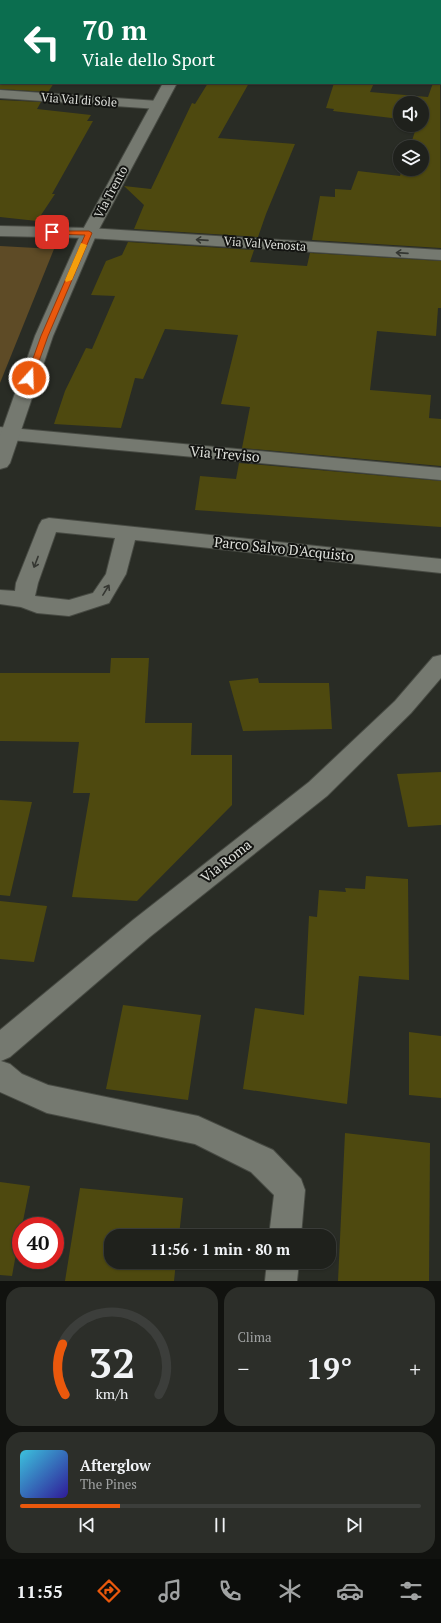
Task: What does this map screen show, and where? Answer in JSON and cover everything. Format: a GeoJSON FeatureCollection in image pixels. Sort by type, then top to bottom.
{"type":"FeatureCollection","features":[{"type":"Feature","properties":{"kind":"street","name":"Via Trento"},"geometry":{"type":"LineString","coordinates":[[0,463],[4,433],[89,233],[169,84]]}},
{"type":"Feature","properties":{"kind":"street","name":"Via Val di Sole"},"geometry":{"type":"LineString","coordinates":[[0,94],[158,105]]}},
{"type":"Feature","properties":{"kind":"street","name":"Via Val Venosta"},"geometry":{"type":"LineString","coordinates":[[0,231],[89,233],[441,255]]}},
{"type":"Feature","properties":{"kind":"street","name":"Via Treviso"},"geometry":{"type":"LineString","coordinates":[[4,433],[441,474]]}},
{"type":"Feature","properties":{"kind":"street","name":"Parco Salvo D'Acquisto"},"geometry":{"type":"LineString","coordinates":[[24,600],[27,583],[49,525],[441,566]]}},
{"type":"Feature","properties":{"kind":"street"},"geometry":{"type":"LineString","coordinates":[[0,597],[24,600],[37,605],[68,608],[101,598],[116,574],[127,532]]}},
{"type":"Feature","properties":{"kind":"street","name":"Via Roma"},"geometry":{"type":"LineString","coordinates":[[0,1048],[142,928],[318,789],[403,708],[441,663]]}},
{"type":"Feature","properties":{"kind":"street"},"geometry":{"type":"LineString","coordinates":[[0,1074],[12,1084],[47,1099],[198,1130],[262,1161],[290,1190],[286,1229]]}},
{"type":"Feature","properties":{"kind":"street"},"geometry":{"type":"LineString","coordinates":[[281,1281],[282,1269]]}},
{"type":"Feature","properties":{"kind":"shaded area"},"geometry":{"type":"Polygon","coordinates":[[[0,246],[54,249],[0,383],[0,246]]]}},
{"type":"Feature","properties":{"kind":"building"},"geometry":{"type":"Polygon","coordinates":[[[0,84],[53,84],[48,92],[0,89],[0,84]]]}},
{"type":"Feature","properties":{"kind":"building"},"geometry":{"type":"Polygon","coordinates":[[[207,84],[248,84],[218,138],[295,144],[258,237],[134,229],[144,205],[124,186],[151,189],[192,103],[195,104],[207,84]]]}},
{"type":"Feature","properties":{"kind":"building"},"geometry":{"type":"Polygon","coordinates":[[[334,84],[374,84],[370,92],[416,96],[393,96],[393,118],[333,111],[334,109],[326,108],[334,84]]]}},
{"type":"Feature","properties":{"kind":"building"},"geometry":{"type":"Polygon","coordinates":[[[433,84],[440,84],[441,248],[312,240],[320,196],[335,197],[335,189],[351,190],[358,171],[393,176],[429,176],[429,140],[412,140],[415,132],[429,132],[428,96],[433,84]]]}},
{"type":"Feature","properties":{"kind":"building"},"geometry":{"type":"Polygon","coordinates":[[[0,100],[41,102],[37,109],[91,115],[87,121],[93,121],[52,194],[55,194],[37,221],[0,217],[0,100]]]}},
{"type":"Feature","properties":{"kind":"building"},"geometry":{"type":"Polygon","coordinates":[[[128,242],[254,250],[250,262],[307,266],[310,253],[441,261],[441,308],[438,308],[436,336],[377,331],[370,390],[431,395],[429,418],[441,419],[441,466],[242,448],[250,407],[221,404],[238,335],[165,329],[143,379],[135,378],[121,428],[54,424],[65,391],[86,348],[92,349],[115,296],[91,295],[106,261],[122,255],[128,242]]]}},
{"type":"Feature","properties":{"kind":"building"},"geometry":{"type":"Polygon","coordinates":[[[239,463],[441,481],[441,527],[195,510],[200,476],[236,479],[239,463]]]}},
{"type":"Feature","properties":{"kind":"building"},"geometry":{"type":"Polygon","coordinates":[[[111,658],[149,658],[145,723],[192,723],[191,755],[232,755],[232,805],[137,901],[72,897],[90,793],[73,793],[79,742],[0,741],[0,673],[110,673],[111,658]]]}},
{"type":"Feature","properties":{"kind":"building"},"geometry":{"type":"Polygon","coordinates":[[[258,678],[259,683],[329,683],[332,729],[243,731],[229,681],[258,678]]]}},
{"type":"Feature","properties":{"kind":"building"},"geometry":{"type":"Polygon","coordinates":[[[441,772],[441,825],[408,827],[397,774],[441,772]]]}},
{"type":"Feature","properties":{"kind":"building"},"geometry":{"type":"Polygon","coordinates":[[[0,800],[32,802],[10,896],[0,895],[0,800]]]}},
{"type":"Feature","properties":{"kind":"building"},"geometry":{"type":"Polygon","coordinates":[[[366,876],[408,879],[409,980],[359,976],[347,1104],[243,1089],[255,1008],[304,1015],[309,916],[317,917],[319,890],[346,892],[345,888],[365,889],[366,876]]]}},
{"type":"Feature","properties":{"kind":"building"},"geometry":{"type":"Polygon","coordinates":[[[0,901],[47,906],[34,962],[0,959],[0,901]]]}},
{"type":"Feature","properties":{"kind":"building"},"geometry":{"type":"Polygon","coordinates":[[[123,1005],[201,1015],[188,1100],[106,1089],[123,1005]]]}},
{"type":"Feature","properties":{"kind":"building"},"geometry":{"type":"Polygon","coordinates":[[[409,1032],[441,1036],[441,1098],[409,1095],[409,1032]]]}},
{"type":"Feature","properties":{"kind":"building"},"geometry":{"type":"Polygon","coordinates":[[[345,1133],[430,1143],[429,1281],[338,1281],[345,1133]]]}},
{"type":"Feature","properties":{"kind":"building"},"geometry":{"type":"Polygon","coordinates":[[[0,1182],[30,1186],[24,1217],[12,1217],[12,1269],[13,1269],[12,1276],[0,1275],[0,1182]]]}},
{"type":"Feature","properties":{"kind":"building"},"geometry":{"type":"Polygon","coordinates":[[[80,1188],[183,1198],[180,1229],[104,1229],[104,1269],[175,1269],[174,1281],[65,1281],[80,1188]]]}},
{"type":"Feature","properties":{"kind":"slow traffic"},"geometry":{"type":"LineString","coordinates":[[69,280],[84,245]]}},
{"type":"Feature","properties":{"kind":"route"},"geometry":{"type":"LineString","coordinates":[[29,378],[44,336],[89,233],[52,232]]}}]}
